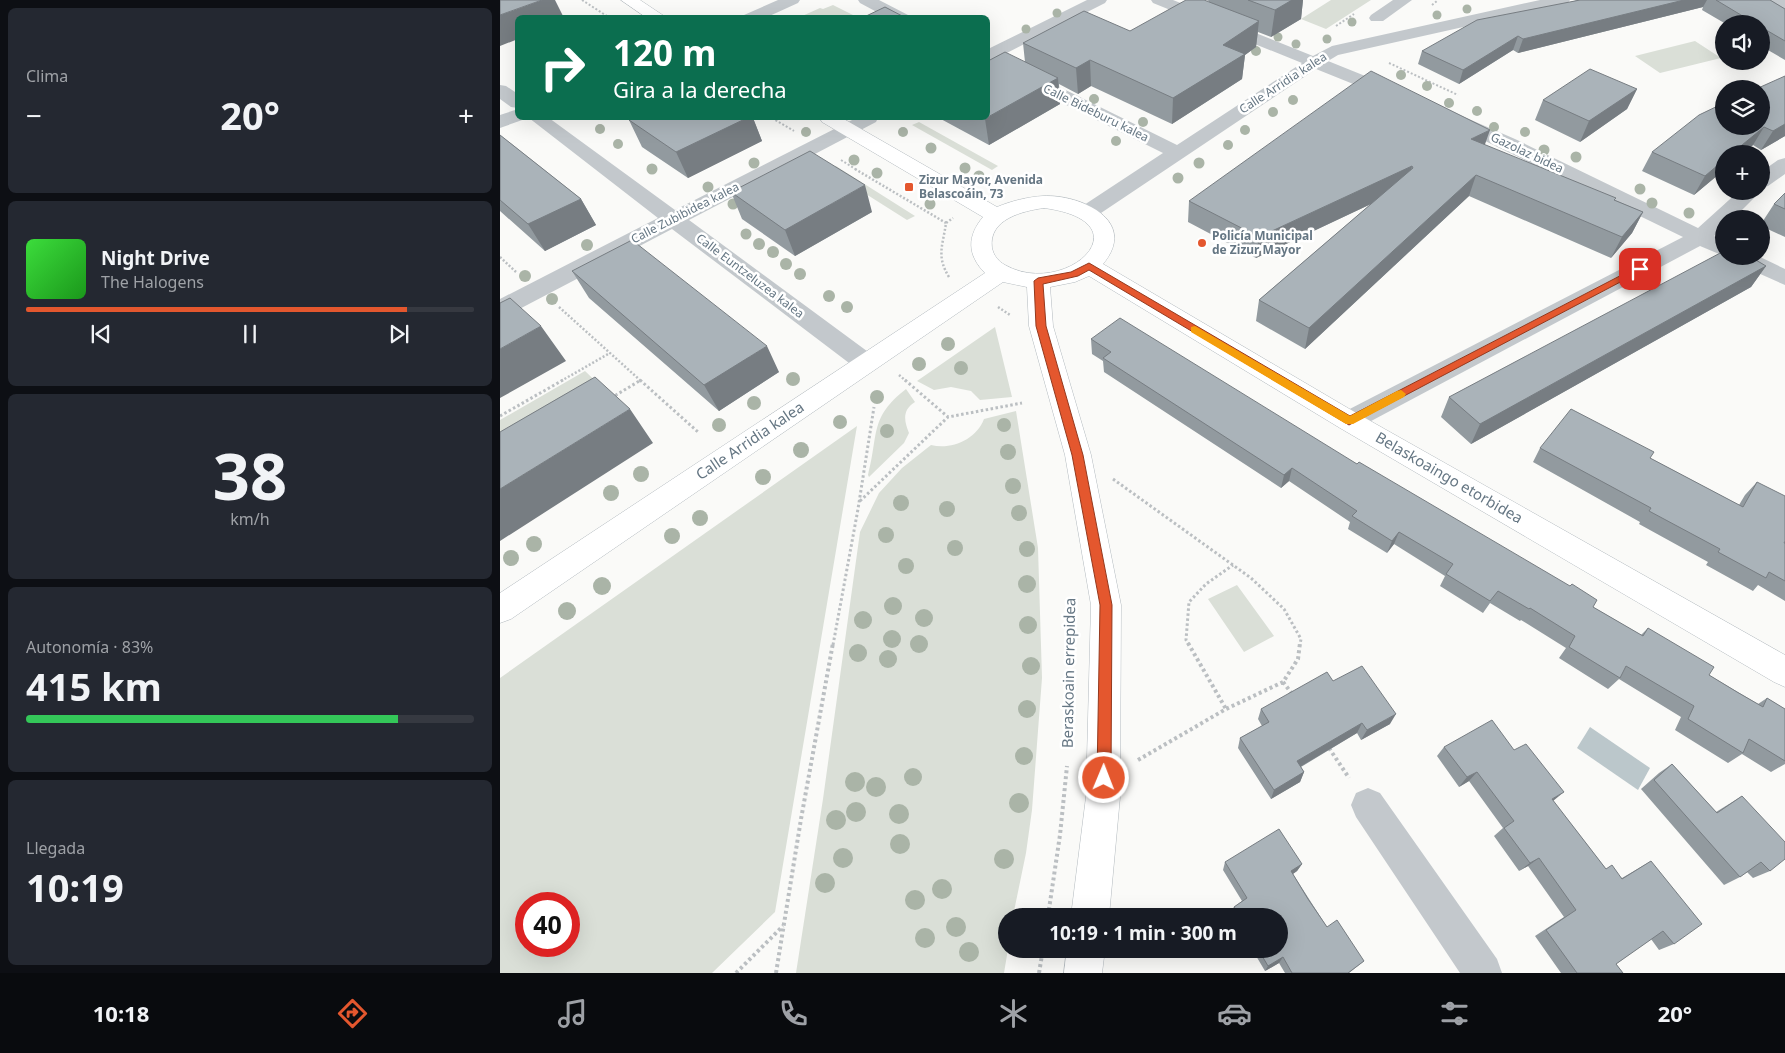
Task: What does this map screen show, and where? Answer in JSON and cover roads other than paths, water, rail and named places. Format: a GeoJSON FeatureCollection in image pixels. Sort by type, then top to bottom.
{"type":"FeatureCollection","features":[{"type":"Feature","properties":{"kind":"street"},"geometry":{"type":"LineString","coordinates":[[629,0],[654,15]]}},
{"type":"Feature","properties":{"kind":"street"},"geometry":{"type":"LineString","coordinates":[[757,15],[792,0]]}},
{"type":"Feature","properties":{"kind":"street"},"geometry":{"type":"LineString","coordinates":[[866,0],[896,15]]}},
{"type":"Feature","properties":{"kind":"street"},"geometry":{"type":"LineString","coordinates":[[990,57],[1099,0]]}},
{"type":"Feature","properties":{"kind":"street"},"geometry":{"type":"LineString","coordinates":[[1159,0],[1413,102]]}},
{"type":"Feature","properties":{"kind":"street"},"geometry":{"type":"LineString","coordinates":[[1377,18],[1404,0]]}},
{"type":"Feature","properties":{"kind":"street","name":"Calle Arridia kalea"},"geometry":{"type":"LineString","coordinates":[[1088,212],[1332,51],[1561,0]]}},
{"type":"Feature","properties":{"kind":"street"},"geometry":{"type":"LineString","coordinates":[[1778,0],[1785,4]]}},
{"type":"Feature","properties":{"kind":"street","name":"Calle Bideburu kalea"},"geometry":{"type":"LineString","coordinates":[[990,59],[1178,153]]}},
{"type":"Feature","properties":{"kind":"street"},"geometry":{"type":"LineString","coordinates":[[500,90],[515,101]]}},
{"type":"Feature","properties":{"kind":"street","name":"Gazolaz bidea"},"geometry":{"type":"LineString","coordinates":[[1439,112],[1516,147],[1715,244]]}},
{"type":"Feature","properties":{"kind":"street"},"geometry":{"type":"LineString","coordinates":[[500,122],[515,116]]}},
{"type":"Feature","properties":{"kind":"street","name":"Calle Euntzeluzea kalea"},"geometry":{"type":"LineString","coordinates":[[541,120],[673,219],[871,360]]}},
{"type":"Feature","properties":{"kind":"street"},"geometry":{"type":"LineString","coordinates":[[833,120],[997,216]]}},
{"type":"Feature","properties":{"kind":"street","name":"Calle Zubibidea kalea"},"geometry":{"type":"LineString","coordinates":[[500,309],[865,120]]}},
{"type":"Feature","properties":{"kind":"street"},"geometry":{"type":"LineString","coordinates":[[1770,175],[1785,164]]}},
{"type":"Feature","properties":{"kind":"street"},"geometry":{"type":"LineString","coordinates":[[1349,421],[1700,237],[1741,200]]}},
{"type":"Feature","properties":{"kind":"street"},"geometry":{"type":"LineString","coordinates":[[1044,202],[1068,205],[1088,212],[1103,229],[1105,238],[1103,248],[1098,257],[1089,266],[1074,274],[1057,279],[1038,281],[1019,279],[1000,273],[988,263],[981,251],[980,238],[987,226],[997,216],[1020,206],[1044,202]]}},
{"type":"Feature","properties":{"kind":"street"},"geometry":{"type":"LineString","coordinates":[[1758,265],[1785,278]]}},
{"type":"Feature","properties":{"kind":"street","name":"Belaskoaingo etorbidea"},"geometry":{"type":"LineString","coordinates":[[1089,266],[1349,421],[1785,672]]}},
{"type":"Feature","properties":{"kind":"street","name":"Calle Arridia kalea"},"geometry":{"type":"LineString","coordinates":[[500,610],[1000,273]]}},
{"type":"Feature","properties":{"kind":"street"},"geometry":{"type":"LineString","coordinates":[[1038,281],[1041,326],[1078,455],[1106,605],[1103,797],[1091,908]]}},
{"type":"Feature","properties":{"kind":"street"},"geometry":{"type":"LineString","coordinates":[[1361,795],[1483,973]]}},
{"type":"Feature","properties":{"kind":"street"},"geometry":{"type":"LineString","coordinates":[[1083,973],[1085,958]]}},
{"type":"Feature","properties":{"kind":"place","name":"Zizur Mayor, Avenida Belascoáin, 73"},"geometry":{"type":"Point","coordinates":[909,187]}},
{"type":"Feature","properties":{"kind":"place","name":"Policía Municipal de Zizur Mayor"},"geometry":{"type":"Point","coordinates":[1202,243]}}]}
